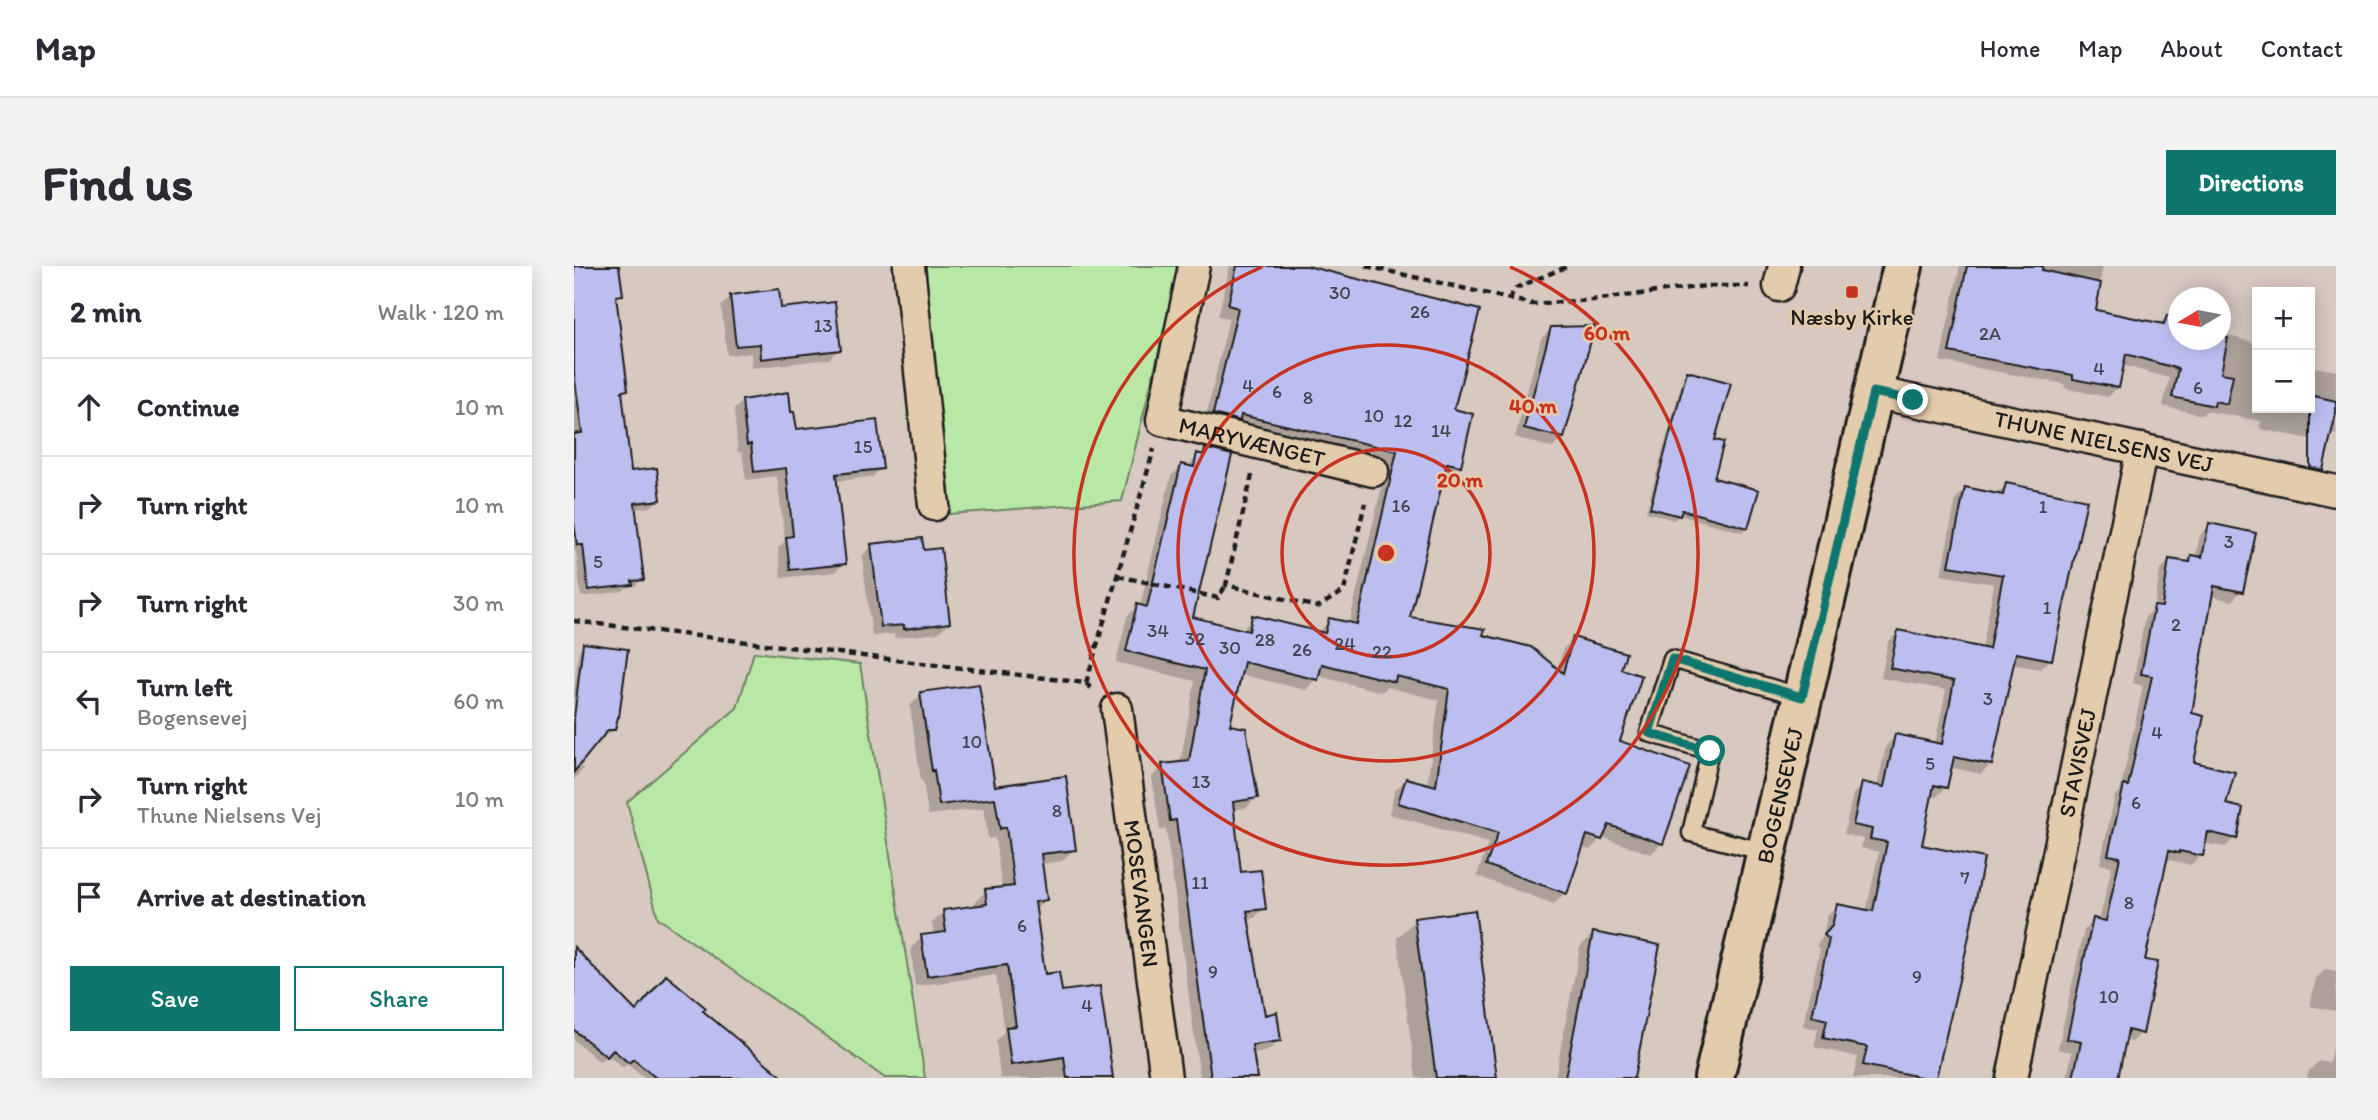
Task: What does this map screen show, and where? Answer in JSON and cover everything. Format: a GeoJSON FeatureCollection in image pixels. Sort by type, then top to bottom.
{"type":"FeatureCollection","features":[{"type":"Feature","properties":{"kind":"street"},"geometry":{"type":"LineString","coordinates":[[909,266],[934,505]]}},
{"type":"Feature","properties":{"kind":"street","name":"MARYVÆNGET"},"geometry":{"type":"LineString","coordinates":[[1194,266],[1162,420],[1373,471]]}},
{"type":"Feature","properties":{"kind":"street","name":"BOGENSEVEJ"},"geometry":{"type":"LineString","coordinates":[[1714,1078],[1903,266]]}},
{"type":"Feature","properties":{"kind":"street","name":"THUNE NIELSENS VEJ"},"geometry":{"type":"LineString","coordinates":[[1873,392],[2336,491]]}},
{"type":"Feature","properties":{"kind":"street","name":"STAVISVEJ"},"geometry":{"type":"LineString","coordinates":[[2012,1078],[2142,449]]}},
{"type":"Feature","properties":{"kind":"street","name":"MOSEVANGEN"},"geometry":{"type":"LineString","coordinates":[[1117,709],[1167,1078]]}},
{"type":"Feature","properties":{"kind":"lane"},"geometry":{"type":"LineString","coordinates":[[1766,852],[1690,833],[1710,751],[1649,733],[1672,659],[1802,697]]}},
{"type":"Feature","properties":{"kind":"path"},"geometry":{"type":"LineString","coordinates":[[1366,266],[1380,267],[1532,304],[1592,300],[1782,276]]}},
{"type":"Feature","properties":{"kind":"path"},"geometry":{"type":"LineString","coordinates":[[1509,299],[1516,288],[1568,266]]}},
{"type":"Feature","properties":{"kind":"path"},"geometry":{"type":"LineString","coordinates":[[1086,683],[1162,420]]}},
{"type":"Feature","properties":{"kind":"path"},"geometry":{"type":"LineString","coordinates":[[1118,576],[1217,598],[1226,585],[1260,444]]}},
{"type":"Feature","properties":{"kind":"path"},"geometry":{"type":"LineString","coordinates":[[1226,585],[1318,607],[1344,591],[1373,471]]}},
{"type":"Feature","properties":{"kind":"path"},"geometry":{"type":"LineString","coordinates":[[574,621],[1086,683],[1117,709]]}},
{"type":"Feature","properties":{"kind":"green space"},"geometry":{"type":"Polygon","coordinates":[[[919,266],[1180,266],[1122,501],[950,514],[919,266]]]}},
{"type":"Feature","properties":{"kind":"green space"},"geometry":{"type":"Polygon","coordinates":[[[754,652],[860,664],[925,1078],[885,1078],[658,918],[627,802],[737,708],[754,652]]]}},
{"type":"Feature","properties":{"kind":"building"},"geometry":{"type":"Polygon","coordinates":[[[574,266],[619,266],[623,295],[616,296],[628,390],[622,391],[631,471],[657,468],[661,500],[635,503],[644,580],[632,581],[633,585],[588,590],[583,545],[577,545],[574,522],[574,434],[582,433],[574,372],[574,266]]]}},
{"type":"Feature","properties":{"kind":"building"},"geometry":{"type":"Polygon","coordinates":[[[1237,266],[1307,266],[1480,310],[1454,409],[1473,414],[1461,466],[1447,463],[1410,617],[1485,629],[1483,635],[1531,647],[1563,673],[1573,637],[1626,653],[1621,669],[1642,676],[1620,741],[1690,766],[1663,844],[1609,825],[1602,840],[1587,835],[1567,894],[1486,865],[1498,833],[1398,803],[1406,778],[1436,786],[1449,689],[1396,676],[1395,682],[1322,664],[1318,680],[1244,662],[1230,725],[1246,728],[1258,798],[1233,802],[1241,872],[1261,870],[1266,909],[1247,911],[1265,1015],[1277,1012],[1281,1041],[1252,1045],[1257,1078],[1211,1078],[1176,820],[1170,821],[1162,764],[1189,761],[1205,670],[1126,651],[1137,604],[1147,607],[1181,464],[1194,467],[1197,453],[1204,455],[1205,448],[1232,455],[1193,617],[1249,631],[1252,615],[1325,633],[1329,618],[1357,624],[1397,451],[1241,415],[1240,421],[1213,414],[1238,308],[1228,305],[1237,266]]]}},
{"type":"Feature","properties":{"kind":"building"},"geometry":{"type":"Polygon","coordinates":[[[1967,266],[2043,266],[2042,270],[2101,283],[2096,310],[2164,324],[2168,315],[2168,350],[2226,350],[2221,373],[2233,375],[2227,404],[2215,401],[2214,406],[2172,397],[2178,369],[2126,354],[2119,388],[2073,379],[2073,375],[1949,352],[1967,266]]]}},
{"type":"Feature","properties":{"kind":"building"},"geometry":{"type":"Polygon","coordinates":[[[779,289],[781,308],[835,302],[841,350],[761,359],[760,344],[736,346],[730,295],[779,289]]]}},
{"type":"Feature","properties":{"kind":"building"},"geometry":{"type":"Polygon","coordinates":[[[1595,326],[1564,438],[1524,428],[1551,327],[1595,326]]]}},
{"type":"Feature","properties":{"kind":"building"},"geometry":{"type":"Polygon","coordinates":[[[1687,371],[1731,383],[1715,440],[1724,442],[1714,478],[1759,490],[1748,528],[1682,510],[1680,516],[1650,508],[1687,371]]]}},
{"type":"Feature","properties":{"kind":"building"},"geometry":{"type":"Polygon","coordinates":[[[789,392],[791,412],[794,412],[797,429],[877,420],[883,469],[836,474],[846,564],[790,570],[786,537],[793,536],[786,468],[754,472],[751,444],[747,445],[742,400],[789,392]]]}},
{"type":"Feature","properties":{"kind":"building"},"geometry":{"type":"Polygon","coordinates":[[[2315,396],[2336,401],[2336,413],[2323,470],[2310,467],[2310,413],[2315,413],[2315,396]]]}},
{"type":"Feature","properties":{"kind":"building"},"geometry":{"type":"Polygon","coordinates":[[[2006,483],[2087,500],[2052,660],[2016,653],[1992,765],[1954,757],[1947,788],[1934,785],[1922,845],[1984,858],[1967,946],[1936,1078],[1925,1078],[1863,1065],[1867,1047],[1823,1038],[1827,1020],[1812,1016],[1829,939],[1824,935],[1832,926],[1837,904],[1873,911],[1887,842],[1870,839],[1872,829],[1853,825],[1862,782],[1884,787],[1895,734],[1942,744],[1954,681],[1890,668],[1898,630],[1989,649],[2003,575],[1949,566],[1965,487],[2003,495],[2006,483]]]}},
{"type":"Feature","properties":{"kind":"building"},"geometry":{"type":"Polygon","coordinates":[[[2209,523],[2256,533],[2243,592],[2214,586],[2192,713],[2204,716],[2194,762],[2235,772],[2226,804],[2243,808],[2237,839],[2208,832],[2203,856],[2169,851],[2145,960],[2158,962],[2143,1034],[2128,1030],[2118,1078],[2073,1078],[2081,1042],[2067,1039],[2093,918],[2106,921],[2120,857],[2108,855],[2124,785],[2128,786],[2152,676],[2141,674],[2154,606],[2162,607],[2169,559],[2190,562],[2191,555],[2202,557],[2209,523]]]}},
{"type":"Feature","properties":{"kind":"building"},"geometry":{"type":"Polygon","coordinates":[[[922,538],[924,550],[941,548],[950,623],[904,629],[904,625],[881,627],[871,544],[922,538]]]}},
{"type":"Feature","properties":{"kind":"building"},"geometry":{"type":"Polygon","coordinates":[[[583,643],[628,649],[615,730],[608,730],[574,772],[574,718],[583,643]]]}},
{"type":"Feature","properties":{"kind":"building"},"geometry":{"type":"Polygon","coordinates":[[[979,684],[995,786],[1066,776],[1076,850],[1041,854],[1047,900],[1035,902],[1045,974],[1059,972],[1062,991],[1100,986],[1113,1078],[1067,1078],[1064,1057],[1011,1065],[1006,1027],[1016,1026],[1007,965],[927,976],[921,935],[946,932],[943,910],[987,904],[985,889],[1014,886],[1006,827],[1000,829],[995,798],[939,805],[934,770],[932,771],[920,692],[979,684]]]}},
{"type":"Feature","properties":{"kind":"building"},"geometry":{"type":"Polygon","coordinates":[[[1475,910],[1497,1078],[1436,1078],[1414,918],[1475,910]]]}},
{"type":"Feature","properties":{"kind":"building"},"geometry":{"type":"Polygon","coordinates":[[[1593,932],[1660,945],[1634,1078],[1565,1078],[1593,932]]]}},
{"type":"Feature","properties":{"kind":"building"},"geometry":{"type":"Polygon","coordinates":[[[574,947],[636,1011],[666,975],[706,1008],[703,1011],[784,1078],[656,1078],[633,1059],[629,1063],[613,1050],[607,1057],[574,1030],[574,947]]]}},
{"type":"Feature","properties":{"kind":"place","name":"Næsby Kirke"},"geometry":{"type":"Point","coordinates":[1852,292]}},
{"type":"Feature","properties":{"kind":"route"},"geometry":{"type":"LineString","coordinates":[[1710,751],[1649,733],[1672,659],[1802,697],[1873,392],[1913,400]]}}]}
